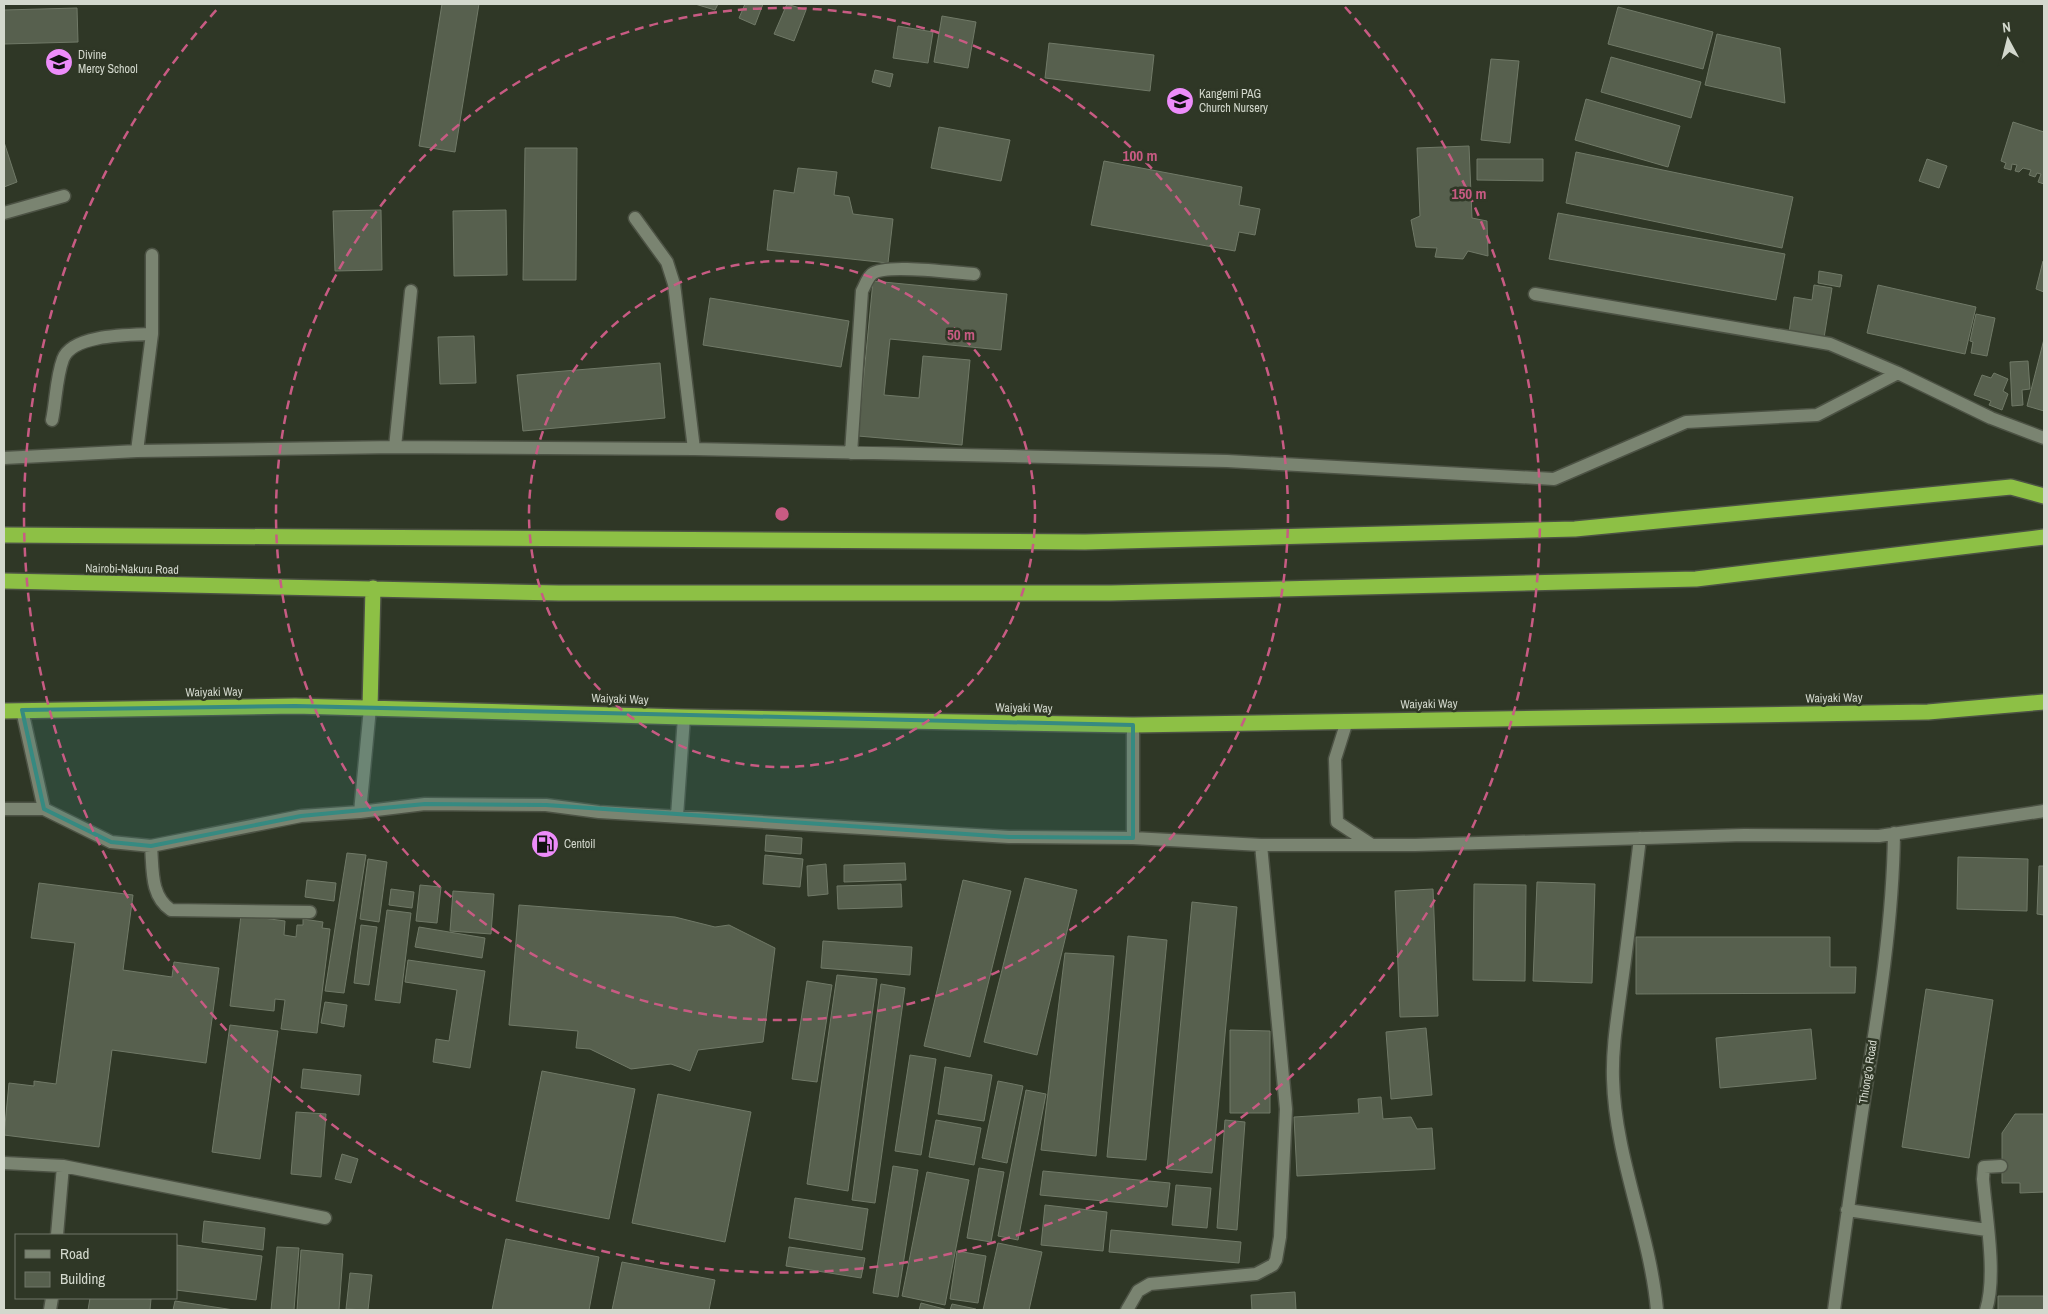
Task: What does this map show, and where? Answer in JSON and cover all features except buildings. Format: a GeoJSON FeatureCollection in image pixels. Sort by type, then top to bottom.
{"type":"FeatureCollection","features":[{"type":"Feature","properties":{"kind":"highway"},"geometry":{"type":"LineString","coordinates":[[4,535],[1085,542],[1575,529],[2011,487],[2044,496]]}},
{"type":"Feature","properties":{"kind":"highway"},"geometry":{"type":"LineString","coordinates":[[370,708],[374,588],[559,593],[1111,593],[1696,579],[2044,537]]}},
{"type":"Feature","properties":{"kind":"highway","name":"Nairobi-Nakuru Road"},"geometry":{"type":"LineString","coordinates":[[4,581],[374,588]]}},
{"type":"Feature","properties":{"kind":"highway","name":"Waiyaki Way"},"geometry":{"type":"LineString","coordinates":[[4,711],[275,707],[370,708],[684,717],[1132,725],[1928,712],[2044,702]]}},
{"type":"Feature","properties":{"kind":"street"},"geometry":{"type":"LineString","coordinates":[[4,213],[64,196]]}},
{"type":"Feature","properties":{"kind":"street"},"geometry":{"type":"LineString","coordinates":[[635,218],[667,262],[674,284],[694,449]]}},
{"type":"Feature","properties":{"kind":"street"},"geometry":{"type":"LineString","coordinates":[[137,452],[152,334],[152,255]]}},
{"type":"Feature","properties":{"kind":"street"},"geometry":{"type":"LineString","coordinates":[[851,453],[862,292],[871,274],[883,269],[974,274]]}},
{"type":"Feature","properties":{"kind":"street"},"geometry":{"type":"LineString","coordinates":[[395,447],[411,291]]}},
{"type":"Feature","properties":{"kind":"street"},"geometry":{"type":"LineString","coordinates":[[1535,294],[1830,344],[1898,373],[1991,418],[2044,438]]}},
{"type":"Feature","properties":{"kind":"street"},"geometry":{"type":"LineString","coordinates":[[52,420],[63,357],[71,348],[84,342],[106,338],[152,334]]}},
{"type":"Feature","properties":{"kind":"street"},"geometry":{"type":"LineString","coordinates":[[4,458],[137,452],[395,447],[694,449],[1227,461],[1554,479],[1686,422],[1817,415],[1898,373]]}},
{"type":"Feature","properties":{"kind":"street"},"geometry":{"type":"LineString","coordinates":[[360,812],[370,708]]}},
{"type":"Feature","properties":{"kind":"street"},"geometry":{"type":"LineString","coordinates":[[22,710],[44,809]]}},
{"type":"Feature","properties":{"kind":"street"},"geometry":{"type":"LineString","coordinates":[[676,816],[684,717]]}},
{"type":"Feature","properties":{"kind":"street"},"geometry":{"type":"LineString","coordinates":[[1347,721],[1335,759],[1337,822],[1372,845]]}},
{"type":"Feature","properties":{"kind":"street"},"geometry":{"type":"LineString","coordinates":[[1132,725],[1133,838]]}},
{"type":"Feature","properties":{"kind":"street"},"geometry":{"type":"LineString","coordinates":[[4,809],[44,809],[111,842],[151,846],[301,816],[360,812],[425,804],[546,804],[599,812],[1009,837],[1133,838],[1261,845],[1372,845],[1744,835],[1879,836],[2044,811]]}},
{"type":"Feature","properties":{"kind":"street","name":"Thiong'o Road"},"geometry":{"type":"LineString","coordinates":[[1834,1310],[1847,1210],[1882,986],[1894,870],[1894,833]]}},
{"type":"Feature","properties":{"kind":"street"},"geometry":{"type":"LineString","coordinates":[[1640,838],[1614,1043],[1613,1079],[1620,1143],[1640,1224],[1657,1310]]}},
{"type":"Feature","properties":{"kind":"street"},"geometry":{"type":"LineString","coordinates":[[1127,1310],[1138,1291],[1150,1284],[1256,1274],[1273,1265],[1276,1260],[1280,1237],[1286,1109],[1261,845]]}},
{"type":"Feature","properties":{"kind":"street"},"geometry":{"type":"LineString","coordinates":[[151,846],[156,893],[162,904],[171,910],[310,912]]}},
{"type":"Feature","properties":{"kind":"street"},"geometry":{"type":"LineString","coordinates":[[4,1163],[64,1166],[325,1218]]}},
{"type":"Feature","properties":{"kind":"street"},"geometry":{"type":"LineString","coordinates":[[57,1234],[64,1166]]}},
{"type":"Feature","properties":{"kind":"street"},"geometry":{"type":"LineString","coordinates":[[1986,1310],[1990,1297],[1984,1167],[2001,1166]]}},
{"type":"Feature","properties":{"kind":"street"},"geometry":{"type":"LineString","coordinates":[[1847,1210],[1987,1230]]}},
{"type":"Feature","properties":{"kind":"highlighted area"},"geometry":{"type":"Polygon","coordinates":[[[295,706],[1133,725],[1133,838],[1009,837],[546,805],[425,804],[301,816],[151,846],[111,842],[44,809],[22,710],[295,706]]]}},
{"type":"Feature","properties":{"kind":"place","name":"Divine Mercy School"},"geometry":{"type":"Point","coordinates":[59,62]}},
{"type":"Feature","properties":{"kind":"place","name":"Kangemi PAG Church Nursery"},"geometry":{"type":"Point","coordinates":[1180,101]}},
{"type":"Feature","properties":{"kind":"place","name":"Centoil"},"geometry":{"type":"Point","coordinates":[545,844]}}]}
